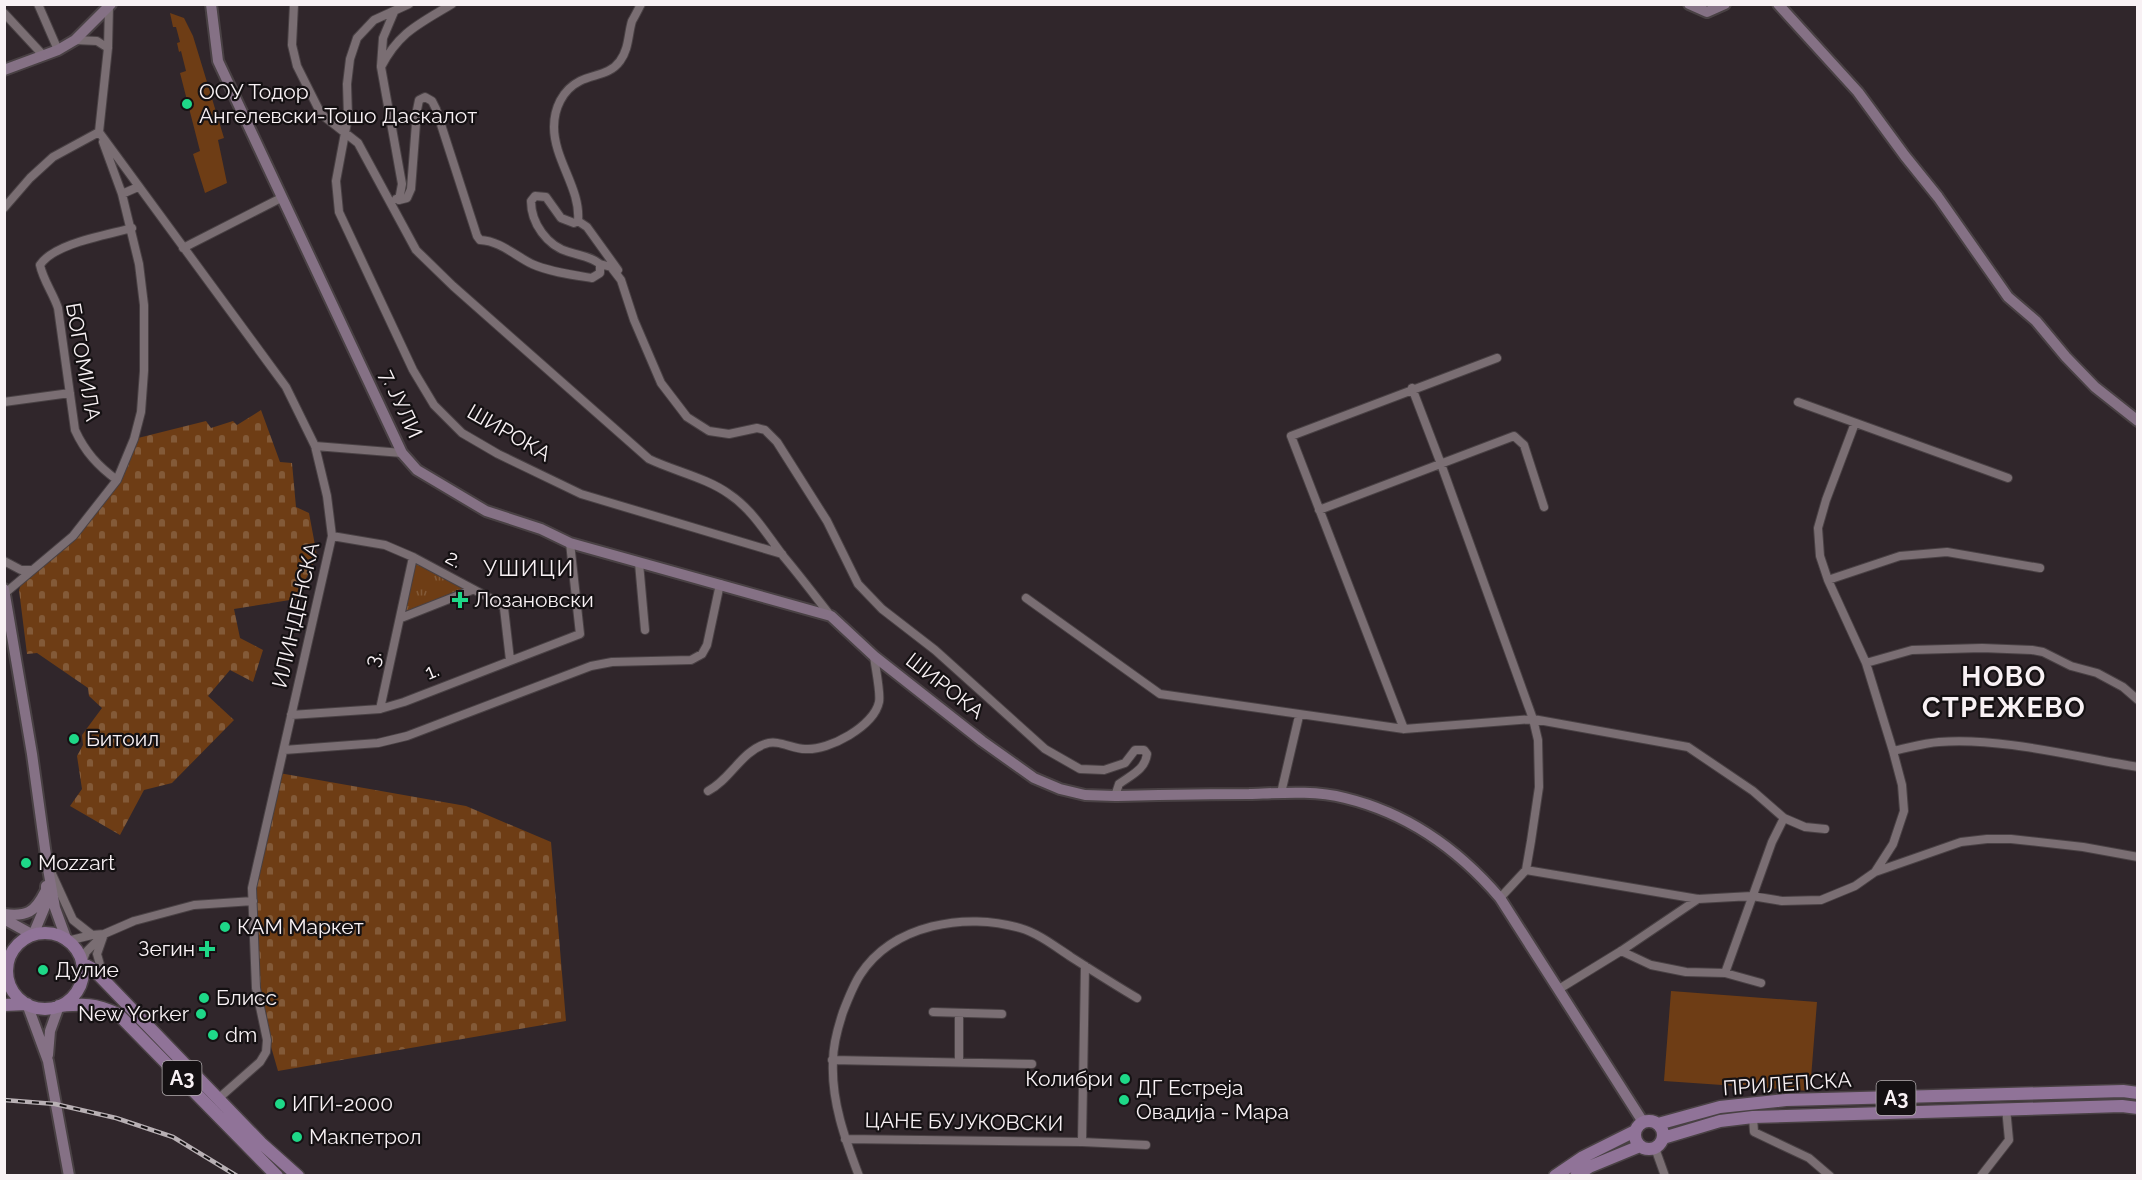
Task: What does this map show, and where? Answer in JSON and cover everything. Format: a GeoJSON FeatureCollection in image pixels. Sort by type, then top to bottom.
{"type":"FeatureCollection","features":[{"type":"Feature","properties":{"kind":"main road"},"geometry":{"type":"LineString","coordinates":[[27,1004],[18,998],[12,989],[5,966],[15,948],[23,940],[33,935],[45,933],[57,935],[67,941]]}},
{"type":"Feature","properties":{"kind":"main road","name":"A3"},"geometry":{"type":"LineString","coordinates":[[67,941],[79,955],[82,963],[93,969],[278,1159],[298,1176]]}},
{"type":"Feature","properties":{"kind":"main road"},"geometry":{"type":"LineString","coordinates":[[58,1006],[68,1001],[80,984],[82,963]]}},
{"type":"Feature","properties":{"kind":"main road","name":"A3"},"geometry":{"type":"LineString","coordinates":[[4,1005],[27,1004],[48,1009],[58,1006],[99,1005],[118,1014],[277,1176]]}},
{"type":"Feature","properties":{"kind":"main road","name":"ПРИЛЕПСКА"},"geometry":{"type":"LineString","coordinates":[[1658,1124],[1720,1107],[1786,1100],[2138,1093]]}},
{"type":"Feature","properties":{"kind":"main road","name":"ПРИЛЕПСКА"},"geometry":{"type":"LineString","coordinates":[[1659,1143],[1720,1121],[1753,1117],[2006,1108],[2122,1106],[2138,1108]]}},
{"type":"Feature","properties":{"kind":"main road","name":"A3"},"geometry":{"type":"LineString","coordinates":[[1639,1126],[1650,1121],[1658,1124]]}},
{"type":"Feature","properties":{"kind":"main road"},"geometry":{"type":"LineString","coordinates":[[1658,1124],[1662,1130],[1659,1143]]}},
{"type":"Feature","properties":{"kind":"main road"},"geometry":{"type":"LineString","coordinates":[[1639,1126],[1635,1139],[1640,1146]]}},
{"type":"Feature","properties":{"kind":"main road"},"geometry":{"type":"LineString","coordinates":[[1554,1176],[1639,1126]]}},
{"type":"Feature","properties":{"kind":"main road","name":"A3"},"geometry":{"type":"LineString","coordinates":[[1576,1176],[1589,1167],[1640,1146],[1647,1149],[1659,1143]]}},
{"type":"Feature","properties":{"kind":"street"},"geometry":{"type":"LineString","coordinates":[[38,4],[58,50]]}},
{"type":"Feature","properties":{"kind":"street","name":"7. ЈУЛИ"},"geometry":{"type":"LineString","coordinates":[[211,4],[218,61],[402,453],[417,470],[486,511],[541,529],[570,543],[831,616]]}},
{"type":"Feature","properties":{"kind":"street","name":"ШИРОКА"},"geometry":{"type":"LineString","coordinates":[[294,4],[292,45],[297,66],[321,114],[357,143],[416,250],[453,286],[648,459],[673,471],[709,482],[731,495],[761,523],[831,616],[874,656],[982,741],[1034,778],[1060,789],[1085,795],[1115,796],[1301,792],[1344,798],[1388,811],[1442,842],[1479,874],[1500,898],[1559,989],[1639,1126]]}},
{"type":"Feature","properties":{"kind":"street"},"geometry":{"type":"LineString","coordinates":[[345,132],[348,117],[347,84],[350,59],[357,38],[374,20],[409,4]]}},
{"type":"Feature","properties":{"kind":"street"},"geometry":{"type":"LineString","coordinates":[[381,67],[388,52],[403,34],[452,4]]}},
{"type":"Feature","properties":{"kind":"street"},"geometry":{"type":"LineString","coordinates":[[578,221],[579,211],[562,165],[554,131],[556,108],[561,98],[579,82],[611,70],[621,60],[632,22],[641,4]]}},
{"type":"Feature","properties":{"kind":"street"},"geometry":{"type":"LineString","coordinates":[[1689,4],[1707,12],[1725,4]]}},
{"type":"Feature","properties":{"kind":"street"},"geometry":{"type":"LineString","coordinates":[[1778,4],[1858,92],[1938,197],[2008,297],[2036,321],[2095,387],[2138,420]]}},
{"type":"Feature","properties":{"kind":"street"},"geometry":{"type":"LineString","coordinates":[[4,70],[42,54],[58,50],[75,40],[109,5]]}},
{"type":"Feature","properties":{"kind":"street"},"geometry":{"type":"LineString","coordinates":[[5,594],[73,536],[117,480],[134,439],[141,412],[144,371],[144,305],[139,264],[122,194],[99,132],[108,48],[109,5]]}},
{"type":"Feature","properties":{"kind":"street"},"geometry":{"type":"LineString","coordinates":[[394,12],[383,38],[381,67],[402,184],[399,200]]}},
{"type":"Feature","properties":{"kind":"street"},"geometry":{"type":"LineString","coordinates":[[4,13],[42,54]]}},
{"type":"Feature","properties":{"kind":"street"},"geometry":{"type":"LineString","coordinates":[[75,40],[96,41],[108,48]]}},
{"type":"Feature","properties":{"kind":"street"},"geometry":{"type":"LineString","coordinates":[[388,198],[399,200],[407,198],[411,189],[417,110],[419,100],[425,97],[432,101],[436,109],[480,240],[493,241],[533,264],[579,276],[592,278],[600,273],[600,264]]}},
{"type":"Feature","properties":{"kind":"street"},"geometry":{"type":"LineString","coordinates":[[4,208],[30,178],[53,157],[99,132]]}},
{"type":"Feature","properties":{"kind":"street","name":"ИЛИНДЕНСКА"},"geometry":{"type":"LineString","coordinates":[[99,132],[286,387],[315,446],[327,496],[332,536],[252,888],[256,988],[267,1041],[266,1052],[260,1062],[219,1098]]}},
{"type":"Feature","properties":{"kind":"street","name":"ШИРОКА"},"geometry":{"type":"LineString","coordinates":[[345,132],[336,181],[339,212],[413,370],[434,405],[462,433],[498,454],[581,494],[783,555]]}},
{"type":"Feature","properties":{"kind":"street"},"geometry":{"type":"LineString","coordinates":[[122,194],[138,187]]}},
{"type":"Feature","properties":{"kind":"street"},"geometry":{"type":"LineString","coordinates":[[578,221],[574,224],[561,218],[546,197],[535,196],[531,201],[534,219],[552,243],[566,252],[592,258],[600,264],[611,267],[621,280]]}},
{"type":"Feature","properties":{"kind":"street"},"geometry":{"type":"LineString","coordinates":[[183,248],[281,198]]}},
{"type":"Feature","properties":{"kind":"street"},"geometry":{"type":"LineString","coordinates":[[578,221],[587,227],[617,266],[634,320],[661,383],[687,417],[709,431],[729,434],[757,428],[765,430],[777,442],[827,521],[858,584],[882,609],[935,650],[1045,749],[1080,769],[1104,770],[1125,763],[1135,750],[1144,750],[1147,754],[1141,769],[1119,784],[1115,796]]}},
{"type":"Feature","properties":{"kind":"street","name":"БОГОМИЛА"},"geometry":{"type":"LineString","coordinates":[[117,480],[98,466],[82,447],[75,430],[58,308],[42,274],[40,264],[45,257],[57,249],[132,228]]}},
{"type":"Feature","properties":{"kind":"street"},"geometry":{"type":"LineString","coordinates":[[1404,729],[1291,436],[1412,388],[1497,358]]}},
{"type":"Feature","properties":{"kind":"street"},"geometry":{"type":"LineString","coordinates":[[1412,388],[1533,719],[1538,740],[1539,786],[1526,870],[1500,898]]}},
{"type":"Feature","properties":{"kind":"street"},"geometry":{"type":"LineString","coordinates":[[4,402],[70,393]]}},
{"type":"Feature","properties":{"kind":"street"},"geometry":{"type":"LineString","coordinates":[[1798,402],[2008,478]]}},
{"type":"Feature","properties":{"kind":"street"},"geometry":{"type":"LineString","coordinates":[[1855,423],[1818,528],[1820,556],[1828,580],[1866,663],[1902,785],[1904,812],[1893,844],[1875,872]]}},
{"type":"Feature","properties":{"kind":"street"},"geometry":{"type":"LineString","coordinates":[[1319,510],[1514,436],[1524,445],[1544,507]]}},
{"type":"Feature","properties":{"kind":"street"},"geometry":{"type":"LineString","coordinates":[[315,446],[402,453]]}},
{"type":"Feature","properties":{"kind":"street","name":"2."},"geometry":{"type":"LineString","coordinates":[[332,536],[385,545],[413,557],[499,603],[504,608],[510,660]]}},
{"type":"Feature","properties":{"kind":"street","name":"1."},"geometry":{"type":"LineString","coordinates":[[291,715],[380,709],[404,702],[580,634],[570,543]]}},
{"type":"Feature","properties":{"kind":"street"},"geometry":{"type":"LineString","coordinates":[[1828,580],[1900,555],[1947,552],[2040,568]]}},
{"type":"Feature","properties":{"kind":"street","name":"3."},"geometry":{"type":"LineString","coordinates":[[380,709],[413,557]]}},
{"type":"Feature","properties":{"kind":"street"},"geometry":{"type":"LineString","coordinates":[[4,561],[21,570],[32,570]]}},
{"type":"Feature","properties":{"kind":"street"},"geometry":{"type":"LineString","coordinates":[[639,563],[645,630]]}},
{"type":"Feature","properties":{"kind":"street"},"geometry":{"type":"LineString","coordinates":[[284,750],[378,743],[407,736],[591,666],[612,662],[691,660],[702,654],[707,645],[720,584]]}},
{"type":"Feature","properties":{"kind":"street"},"geometry":{"type":"LineString","coordinates":[[4,589],[55,908],[67,941],[104,934],[134,921],[194,905],[254,901]]}},
{"type":"Feature","properties":{"kind":"street"},"geometry":{"type":"LineString","coordinates":[[401,618],[472,590]]}},
{"type":"Feature","properties":{"kind":"street"},"geometry":{"type":"LineString","coordinates":[[1026,598],[1160,694],[1299,716],[1404,729],[1533,719],[1688,747],[1753,791],[1785,818],[1805,827],[1825,829]]}},
{"type":"Feature","properties":{"kind":"street"},"geometry":{"type":"LineString","coordinates":[[1866,663],[1912,650],[1982,648],[2032,650],[2043,652],[2072,666],[2097,674],[2123,687],[2138,700]]}},
{"type":"Feature","properties":{"kind":"street"},"geometry":{"type":"LineString","coordinates":[[708,791],[724,780],[755,749],[769,742],[807,750],[828,746],[857,730],[879,702],[874,656]]}},
{"type":"Feature","properties":{"kind":"street"},"geometry":{"type":"LineString","coordinates":[[1281,793],[1299,716]]}},
{"type":"Feature","properties":{"kind":"street"},"geometry":{"type":"LineString","coordinates":[[1893,751],[1938,742],[1970,741],[2003,744],[2138,767]]}},
{"type":"Feature","properties":{"kind":"street"},"geometry":{"type":"LineString","coordinates":[[1725,973],[1772,842],[1785,818]]}},
{"type":"Feature","properties":{"kind":"street"},"geometry":{"type":"LineString","coordinates":[[1526,870],[1698,898],[1752,896],[1782,901],[1821,900],[1855,886],[1875,872],[1960,842],[2011,839],[2138,857]]}},
{"type":"Feature","properties":{"kind":"street"},"geometry":{"type":"LineString","coordinates":[[4,919],[33,935],[46,904],[47,863]]}},
{"type":"Feature","properties":{"kind":"street"},"geometry":{"type":"LineString","coordinates":[[47,863],[73,920],[92,935]]}},
{"type":"Feature","properties":{"kind":"street"},"geometry":{"type":"LineString","coordinates":[[4,914],[18,916],[34,909],[46,889]]}},
{"type":"Feature","properties":{"kind":"street"},"geometry":{"type":"LineString","coordinates":[[1559,989],[1621,951],[1698,898]]}},
{"type":"Feature","properties":{"kind":"street"},"geometry":{"type":"LineString","coordinates":[[859,1176],[845,1139],[835,1098],[832,1060],[839,1024],[861,974],[884,949],[914,931],[949,922],[988,921],[1023,928],[1137,998]]}},
{"type":"Feature","properties":{"kind":"street"},"geometry":{"type":"LineString","coordinates":[[82,963],[86,952],[104,934]]}},
{"type":"Feature","properties":{"kind":"street"},"geometry":{"type":"LineString","coordinates":[[104,934],[97,954],[99,967],[106,983]]}},
{"type":"Feature","properties":{"kind":"street"},"geometry":{"type":"LineString","coordinates":[[1621,951],[1651,965],[1686,972],[1725,973],[1761,983]]}},
{"type":"Feature","properties":{"kind":"street","name":"ЦАНЕ БУЈУКОВСКИ"},"geometry":{"type":"LineString","coordinates":[[1082,1142],[1085,966]]}},
{"type":"Feature","properties":{"kind":"street"},"geometry":{"type":"LineString","coordinates":[[27,1004],[48,1061],[69,1176]]}},
{"type":"Feature","properties":{"kind":"street"},"geometry":{"type":"LineString","coordinates":[[53,1022],[85,1004]]}},
{"type":"Feature","properties":{"kind":"street"},"geometry":{"type":"LineString","coordinates":[[4,1005],[17,1009],[33,1022]]}},
{"type":"Feature","properties":{"kind":"street"},"geometry":{"type":"LineString","coordinates":[[48,1061],[50,1031],[58,1006]]}},
{"type":"Feature","properties":{"kind":"street"},"geometry":{"type":"LineString","coordinates":[[933,1012],[1002,1014]]}},
{"type":"Feature","properties":{"kind":"street"},"geometry":{"type":"LineString","coordinates":[[958,1062],[959,1013]]}},
{"type":"Feature","properties":{"kind":"street"},"geometry":{"type":"LineString","coordinates":[[832,1060],[1032,1064]]}},
{"type":"Feature","properties":{"kind":"street"},"geometry":{"type":"LineString","coordinates":[[1980,1176],[2009,1140],[2006,1108]]}},
{"type":"Feature","properties":{"kind":"street"},"geometry":{"type":"LineString","coordinates":[[1753,1117],[1754,1132],[1809,1158],[1830,1176]]}},
{"type":"Feature","properties":{"kind":"street","name":"ЦАНЕ БУЈУКОВСКИ"},"geometry":{"type":"LineString","coordinates":[[845,1139],[1146,1144]]}},
{"type":"Feature","properties":{"kind":"street"},"geometry":{"type":"LineString","coordinates":[[1659,1143],[1665,1176]]}},
{"type":"Feature","properties":{"kind":"green space"},"geometry":{"type":"Polygon","coordinates":[[[170,13],[184,18],[193,36],[224,138],[218,140],[227,183],[205,193],[193,154],[200,151],[180,73],[186,71],[181,51],[179,52],[177,43],[180,42],[176,27],[173,27],[170,13]]]}},
{"type":"Feature","properties":{"kind":"green space"},"geometry":{"type":"Polygon","coordinates":[[[261,410],[280,462],[292,463],[296,507],[309,513],[317,556],[296,599],[234,609],[240,638],[263,650],[253,682],[230,670],[208,696],[234,720],[172,783],[144,790],[120,835],[70,806],[82,789],[77,756],[83,745],[82,735],[102,708],[89,696],[88,688],[37,653],[27,654],[19,590],[24,577],[73,536],[117,480],[134,439],[206,421],[211,428],[233,421],[237,425],[261,410]]]}},
{"type":"Feature","properties":{"kind":"green space"},"geometry":{"type":"Polygon","coordinates":[[[413,557],[472,590],[401,618],[413,557]]]}},
{"type":"Feature","properties":{"kind":"green space"},"geometry":{"type":"Polygon","coordinates":[[[279,773],[466,806],[551,842],[566,1021],[278,1071],[259,1005],[252,888],[279,773]]]}},
{"type":"Feature","properties":{"kind":"green space"},"geometry":{"type":"Polygon","coordinates":[[[1671,991],[1817,1002],[1810,1091],[1664,1081],[1671,991]]]}},
{"type":"Feature","properties":{"kind":"railway"},"geometry":{"type":"LineString","coordinates":[[4,1100],[55,1104],[116,1118],[173,1137],[237,1176]]}},
{"type":"Feature","properties":{"kind":"place","name":"ООУ Тодор Ангелевски-Тошо Даскалот"},"geometry":{"type":"Point","coordinates":[187,104]}},
{"type":"Feature","properties":{"kind":"place","name":"Лозановски"},"geometry":{"type":"Point","coordinates":[460,600]}},
{"type":"Feature","properties":{"kind":"place","name":"Битоил"},"geometry":{"type":"Point","coordinates":[74,739]}},
{"type":"Feature","properties":{"kind":"place","name":"Mozzart"},"geometry":{"type":"Point","coordinates":[26,863]}},
{"type":"Feature","properties":{"kind":"place","name":"КАМ Маркет"},"geometry":{"type":"Point","coordinates":[225,927]}},
{"type":"Feature","properties":{"kind":"place","name":"Зегин"},"geometry":{"type":"Point","coordinates":[207,949]}},
{"type":"Feature","properties":{"kind":"place","name":"Дулие"},"geometry":{"type":"Point","coordinates":[43,970]}},
{"type":"Feature","properties":{"kind":"place","name":"Блисс"},"geometry":{"type":"Point","coordinates":[204,998]}},
{"type":"Feature","properties":{"kind":"place","name":"New Yorker"},"geometry":{"type":"Point","coordinates":[201,1014]}},
{"type":"Feature","properties":{"kind":"place","name":"dm"},"geometry":{"type":"Point","coordinates":[213,1035]}},
{"type":"Feature","properties":{"kind":"place","name":"Колибри"},"geometry":{"type":"Point","coordinates":[1125,1079]}},
{"type":"Feature","properties":{"kind":"place","name":"ДГ Естреја Овадија - Мара"},"geometry":{"type":"Point","coordinates":[1124,1100]}},
{"type":"Feature","properties":{"kind":"place","name":"ИГИ-2000"},"geometry":{"type":"Point","coordinates":[280,1104]}},
{"type":"Feature","properties":{"kind":"place","name":"Макпетрол"},"geometry":{"type":"Point","coordinates":[297,1137]}},
{"type":"Feature","properties":{"kind":"district","name":"УШИЦИ"},"geometry":{"type":"Point","coordinates":[529,568]}},
{"type":"Feature","properties":{"kind":"district","name":"НОВО СТРЕЖЕВО"},"geometry":{"type":"Point","coordinates":[2004,692]}}]}
